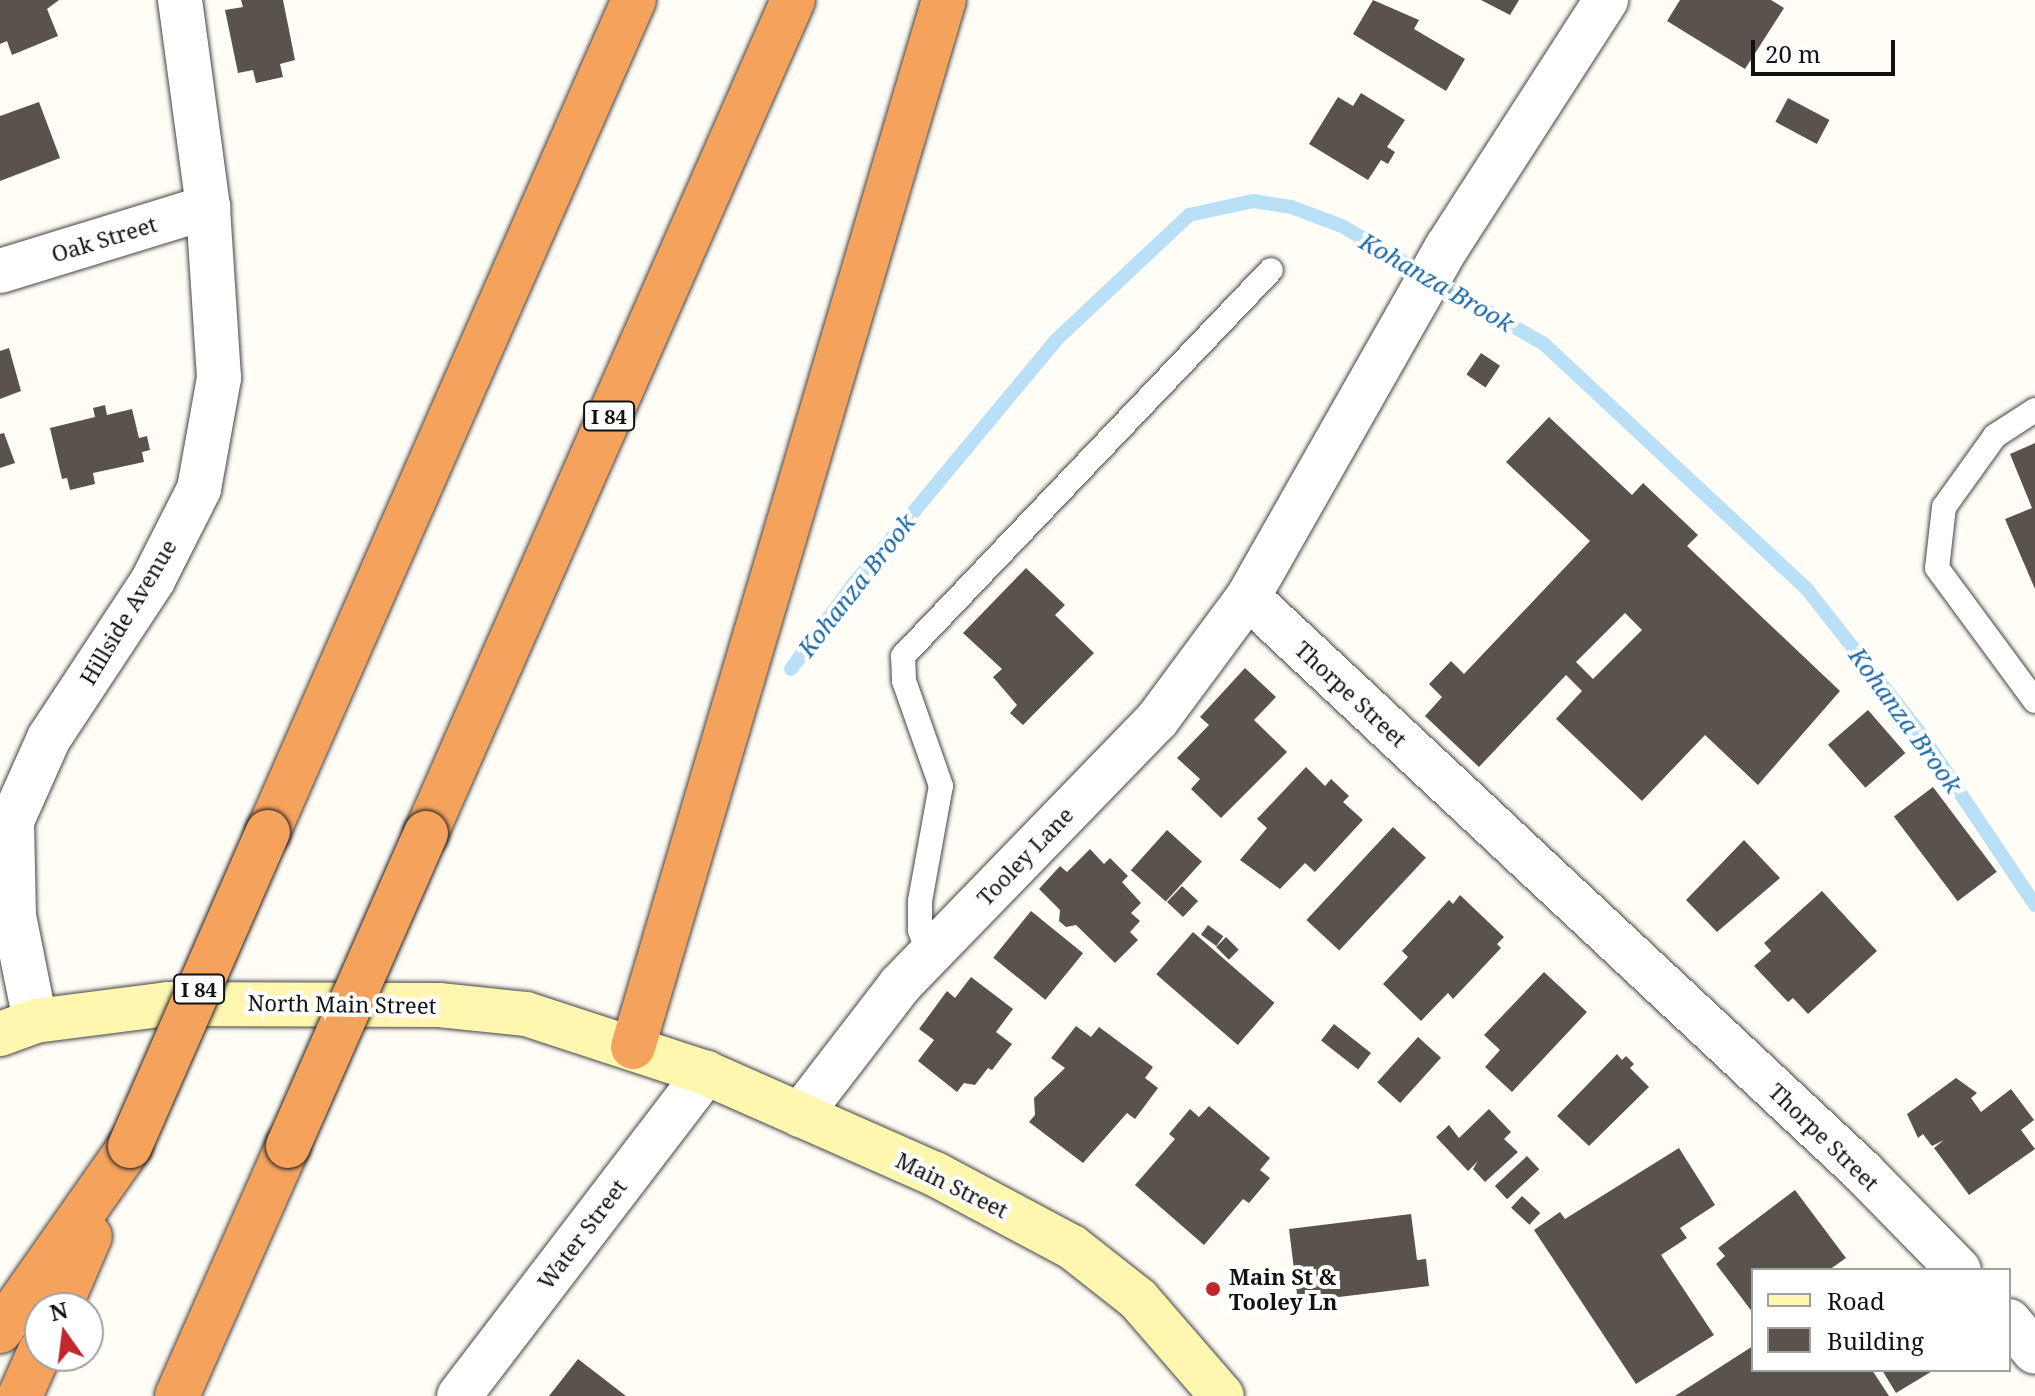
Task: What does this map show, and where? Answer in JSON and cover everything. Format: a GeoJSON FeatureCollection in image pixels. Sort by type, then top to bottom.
{"type":"FeatureCollection","features":[{"type":"Feature","properties":{"kind":"highway","name":"I 84"},"geometry":{"type":"LineString","coordinates":[[66,1292],[634,0]]}},
{"type":"Feature","properties":{"kind":"highway","name":"I 84"},"geometry":{"type":"LineString","coordinates":[[177,1396],[793,0]]}},
{"type":"Feature","properties":{"kind":"highway"},"geometry":{"type":"LineString","coordinates":[[633,1047],[944,0]]}},
{"type":"Feature","properties":{"kind":"highway"},"geometry":{"type":"LineString","coordinates":[[0,1331],[130,1146]]}},
{"type":"Feature","properties":{"kind":"highway"},"geometry":{"type":"LineString","coordinates":[[20,1396],[31,1372]]}},
{"type":"Feature","properties":{"kind":"main road","name":"North Main Street"},"geometry":{"type":"LineString","coordinates":[[17,1027],[168,1004],[439,1005],[526,1014],[633,1047]]}},
{"type":"Feature","properties":{"kind":"main road","name":"Main Street"},"geometry":{"type":"LineString","coordinates":[[633,1047],[706,1073],[935,1174],[1072,1247],[1138,1299],[1222,1396]]}},
{"type":"Feature","properties":{"kind":"street","name":"Hillside Avenue"},"geometry":{"type":"LineString","coordinates":[[17,1027],[14,916],[6,821],[49,738],[153,580],[199,489],[219,378],[208,207],[180,0]]}},
{"type":"Feature","properties":{"kind":"street"},"geometry":{"type":"LineString","coordinates":[[1248,597],[1441,257],[1606,0]]}},
{"type":"Feature","properties":{"kind":"street","name":"Oak Street"},"geometry":{"type":"LineString","coordinates":[[0,271],[208,207]]}},
{"type":"Feature","properties":{"kind":"street","name":"Tooley Lane"},"geometry":{"type":"LineString","coordinates":[[800,1115],[929,955],[1157,720],[1248,597]]}},
{"type":"Feature","properties":{"kind":"street","name":"Thorpe Street"},"geometry":{"type":"LineString","coordinates":[[1248,597],[1863,1172],[1957,1268]]}},
{"type":"Feature","properties":{"kind":"street","name":"Water Street"},"geometry":{"type":"LineString","coordinates":[[459,1396],[706,1073]]}},
{"type":"Feature","properties":{"kind":"street"},"geometry":{"type":"LineString","coordinates":[[2011,1323],[2035,1352]]}},
{"type":"Feature","properties":{"kind":"lane"},"geometry":{"type":"LineString","coordinates":[[929,955],[920,930],[920,901],[941,786],[904,681],[903,656],[1271,270]]}},
{"type":"Feature","properties":{"kind":"lane"},"geometry":{"type":"LineString","coordinates":[[2035,410],[1995,436],[1944,507],[1937,568],[2035,701]]}},
{"type":"Feature","properties":{"kind":"building"},"geometry":{"type":"Polygon","coordinates":[[[0,0],[59,0],[47,9],[58,36],[12,55],[7,41],[0,44],[0,0]]]}},
{"type":"Feature","properties":{"kind":"building"},"geometry":{"type":"Polygon","coordinates":[[[241,0],[283,0],[295,60],[280,64],[283,77],[256,83],[253,70],[238,73],[225,10],[243,7],[241,0]]]}},
{"type":"Feature","properties":{"kind":"building"},"geometry":{"type":"Polygon","coordinates":[[[1373,0],[1419,20],[1414,29],[1465,59],[1446,91],[1353,34],[1373,0]]]}},
{"type":"Feature","properties":{"kind":"building"},"geometry":{"type":"Polygon","coordinates":[[[1481,0],[1519,0],[1510,15],[1481,0]]]}},
{"type":"Feature","properties":{"kind":"building"},"geometry":{"type":"Polygon","coordinates":[[[1680,0],[1771,0],[1784,8],[1745,69],[1667,21],[1680,0]]]}},
{"type":"Feature","properties":{"kind":"building"},"geometry":{"type":"Polygon","coordinates":[[[1361,93],[1405,120],[1387,147],[1395,152],[1388,164],[1381,160],[1368,180],[1309,144],[1338,97],[1353,106],[1361,93]]]}},
{"type":"Feature","properties":{"kind":"building"},"geometry":{"type":"Polygon","coordinates":[[[1788,98],[1829,120],[1817,144],[1775,122],[1788,98]]]}},
{"type":"Feature","properties":{"kind":"building"},"geometry":{"type":"Polygon","coordinates":[[[39,102],[60,158],[0,181],[0,116],[39,102]]]}},
{"type":"Feature","properties":{"kind":"building"},"geometry":{"type":"Polygon","coordinates":[[[9,348],[21,391],[0,399],[0,351],[9,348]]]}},
{"type":"Feature","properties":{"kind":"building"},"geometry":{"type":"Polygon","coordinates":[[[1481,353],[1500,366],[1486,387],[1466,375],[1481,353]]]}},
{"type":"Feature","properties":{"kind":"building"},"geometry":{"type":"Polygon","coordinates":[[[105,405],[107,415],[132,409],[139,438],[147,436],[150,450],[142,452],[144,462],[93,473],[95,484],[70,490],[67,478],[62,479],[50,428],[95,417],[93,408],[105,405]]]}},
{"type":"Feature","properties":{"kind":"building"},"geometry":{"type":"Polygon","coordinates":[[[1549,417],[1632,495],[1643,483],[1698,535],[1687,546],[1840,691],[1758,785],[1705,735],[1642,801],[1556,719],[1582,691],[1566,675],[1479,767],[1425,716],[1442,697],[1429,684],[1451,661],[1464,674],[1590,541],[1506,462],[1549,417]],[[1625,613],[1576,662],[1593,679],[1642,630],[1625,613]]]}},
{"type":"Feature","properties":{"kind":"building"},"geometry":{"type":"Polygon","coordinates":[[[4,433],[15,463],[0,468],[0,434],[4,433]]]}},
{"type":"Feature","properties":{"kind":"building"},"geometry":{"type":"Polygon","coordinates":[[[2035,443],[2035,589],[2005,519],[2032,508],[2010,454],[2035,443]]]}},
{"type":"Feature","properties":{"kind":"building"},"geometry":{"type":"Polygon","coordinates":[[[1026,568],[1065,605],[1055,615],[1094,653],[1023,725],[1010,713],[1017,705],[993,677],[1002,669],[963,633],[1026,568]]]}},
{"type":"Feature","properties":{"kind":"building"},"geometry":{"type":"Polygon","coordinates":[[[1245,668],[1276,697],[1254,720],[1287,752],[1221,818],[1191,789],[1200,779],[1177,758],[1209,725],[1200,717],[1245,668]]]}},
{"type":"Feature","properties":{"kind":"building"},"geometry":{"type":"Polygon","coordinates":[[[1868,710],[1905,753],[1865,788],[1828,745],[1868,710]]]}},
{"type":"Feature","properties":{"kind":"building"},"geometry":{"type":"Polygon","coordinates":[[[1306,767],[1325,786],[1331,779],[1349,796],[1343,802],[1363,820],[1315,872],[1305,863],[1280,889],[1240,860],[1267,828],[1257,819],[1306,767]]]}},
{"type":"Feature","properties":{"kind":"building"},"geometry":{"type":"Polygon","coordinates":[[[1933,787],[1997,872],[1958,901],[1894,816],[1933,787]]]}},
{"type":"Feature","properties":{"kind":"building"},"geometry":{"type":"Polygon","coordinates":[[[1393,827],[1426,858],[1339,951],[1306,920],[1393,827]]]}},
{"type":"Feature","properties":{"kind":"building"},"geometry":{"type":"Polygon","coordinates":[[[1167,830],[1202,861],[1166,902],[1131,870],[1167,830]]]}},
{"type":"Feature","properties":{"kind":"building"},"geometry":{"type":"Polygon","coordinates":[[[1744,840],[1780,878],[1717,932],[1686,900],[1744,840]]]}},
{"type":"Feature","properties":{"kind":"building"},"geometry":{"type":"Polygon","coordinates":[[[1090,849],[1104,864],[1110,858],[1128,876],[1122,882],[1141,903],[1131,913],[1140,921],[1130,932],[1138,940],[1115,963],[1076,925],[1066,927],[1059,921],[1060,910],[1039,889],[1060,866],[1067,872],[1090,849]]]}},
{"type":"Feature","properties":{"kind":"building"},"geometry":{"type":"Polygon","coordinates":[[[1182,886],[1198,901],[1183,917],[1167,902],[1182,886]]]}},
{"type":"Feature","properties":{"kind":"building"},"geometry":{"type":"Polygon","coordinates":[[[1822,891],[1877,951],[1808,1014],[1793,998],[1788,1002],[1754,966],[1771,951],[1764,943],[1822,891]]]}},
{"type":"Feature","properties":{"kind":"building"},"geometry":{"type":"Polygon","coordinates":[[[1460,895],[1504,937],[1497,944],[1501,948],[1453,999],[1448,993],[1421,1021],[1383,984],[1408,957],[1402,951],[1449,900],[1453,904],[1460,895]]]}},
{"type":"Feature","properties":{"kind":"building"},"geometry":{"type":"Polygon","coordinates":[[[1031,911],[1083,953],[1045,1000],[993,958],[1031,911]]]}},
{"type":"Feature","properties":{"kind":"building"},"geometry":{"type":"Polygon","coordinates":[[[1208,925],[1223,936],[1216,946],[1201,935],[1208,925]]]}},
{"type":"Feature","properties":{"kind":"building"},"geometry":{"type":"Polygon","coordinates":[[[1193,932],[1275,1003],[1238,1045],[1156,974],[1193,932]]]}},
{"type":"Feature","properties":{"kind":"building"},"geometry":{"type":"Polygon","coordinates":[[[1226,937],[1239,950],[1229,960],[1216,947],[1226,937]]]}},
{"type":"Feature","properties":{"kind":"building"},"geometry":{"type":"Polygon","coordinates":[[[1544,972],[1587,1012],[1512,1092],[1485,1067],[1500,1050],[1484,1035],[1544,972]]]}},
{"type":"Feature","properties":{"kind":"building"},"geometry":{"type":"Polygon","coordinates":[[[971,977],[1013,1009],[996,1032],[1012,1044],[992,1070],[988,1068],[975,1085],[964,1083],[957,1092],[918,1061],[934,1040],[919,1029],[947,991],[955,998],[971,977]]]}},
{"type":"Feature","properties":{"kind":"building"},"geometry":{"type":"Polygon","coordinates":[[[1334,1024],[1371,1053],[1358,1069],[1321,1041],[1334,1024]]]}},
{"type":"Feature","properties":{"kind":"building"},"geometry":{"type":"Polygon","coordinates":[[[1076,1026],[1091,1037],[1099,1027],[1153,1067],[1145,1078],[1158,1088],[1135,1119],[1127,1113],[1083,1163],[1029,1122],[1035,1115],[1034,1098],[1065,1068],[1051,1058],[1076,1026]]]}},
{"type":"Feature","properties":{"kind":"building"},"geometry":{"type":"Polygon","coordinates":[[[1418,1037],[1441,1058],[1400,1103],[1377,1082],[1418,1037]]]}},
{"type":"Feature","properties":{"kind":"building"},"geometry":{"type":"Polygon","coordinates":[[[1617,1054],[1622,1060],[1626,1056],[1634,1064],[1630,1068],[1649,1087],[1589,1146],[1557,1116],[1617,1054]]]}},
{"type":"Feature","properties":{"kind":"building"},"geometry":{"type":"Polygon","coordinates":[[[1956,1078],[1977,1093],[1971,1098],[1981,1112],[2011,1089],[2034,1120],[2021,1130],[2035,1149],[1969,1195],[1934,1148],[1944,1140],[1932,1146],[1923,1134],[1918,1138],[1907,1114],[1956,1078]]]}},
{"type":"Feature","properties":{"kind":"building"},"geometry":{"type":"Polygon","coordinates":[[[1209,1106],[1270,1158],[1260,1170],[1270,1178],[1249,1203],[1243,1199],[1204,1245],[1135,1185],[1175,1139],[1169,1134],[1190,1109],[1199,1117],[1209,1106]]]}},
{"type":"Feature","properties":{"kind":"building"},"geometry":{"type":"Polygon","coordinates":[[[1489,1109],[1511,1132],[1504,1139],[1518,1152],[1485,1182],[1473,1169],[1478,1161],[1468,1171],[1436,1137],[1449,1125],[1459,1138],[1489,1109]]]}},
{"type":"Feature","properties":{"kind":"building"},"geometry":{"type":"Polygon","coordinates":[[[1679,1148],[1715,1205],[1680,1228],[1687,1238],[1661,1255],[1714,1335],[1636,1384],[1534,1230],[1560,1212],[1565,1219],[1679,1148]]]}},
{"type":"Feature","properties":{"kind":"building"},"geometry":{"type":"Polygon","coordinates":[[[1527,1156],[1539,1169],[1507,1199],[1495,1186],[1527,1156]]]}},
{"type":"Feature","properties":{"kind":"building"},"geometry":{"type":"Polygon","coordinates":[[[1795,1190],[1846,1258],[1832,1268],[1751,1268],[1751,1310],[1716,1264],[1725,1256],[1718,1248],[1795,1190]]]}},
{"type":"Feature","properties":{"kind":"building"},"geometry":{"type":"Polygon","coordinates":[[[1522,1196],[1540,1213],[1529,1225],[1511,1208],[1522,1196]]]}},
{"type":"Feature","properties":{"kind":"building"},"geometry":{"type":"Polygon","coordinates":[[[1411,1214],[1417,1260],[1426,1259],[1429,1286],[1298,1302],[1289,1229],[1411,1214]]]}},
{"type":"Feature","properties":{"kind":"building"},"geometry":{"type":"Polygon","coordinates":[[[1751,1347],[1751,1372],[1873,1372],[1889,1396],[1675,1396],[1751,1347]]]}},
{"type":"Feature","properties":{"kind":"building"},"geometry":{"type":"Polygon","coordinates":[[[578,1359],[626,1396],[549,1396],[578,1359]]]}},
{"type":"Feature","properties":{"kind":"building"},"geometry":{"type":"Polygon","coordinates":[[[1883,1372],[1931,1372],[1896,1393],[1883,1372]]]}},
{"type":"Feature","properties":{"kind":"waterway","name":"Kohanza Brook"},"geometry":{"type":"LineString","coordinates":[[791,669],[852,586],[1056,340],[1189,215],[1253,201],[1291,207],[1342,226],[1544,344],[1806,588],[1920,733],[2035,905]]}},
{"type":"Feature","properties":{"kind":"place","name":"Main St & Tooley Ln"},"geometry":{"type":"Point","coordinates":[1213,1289]}}]}
